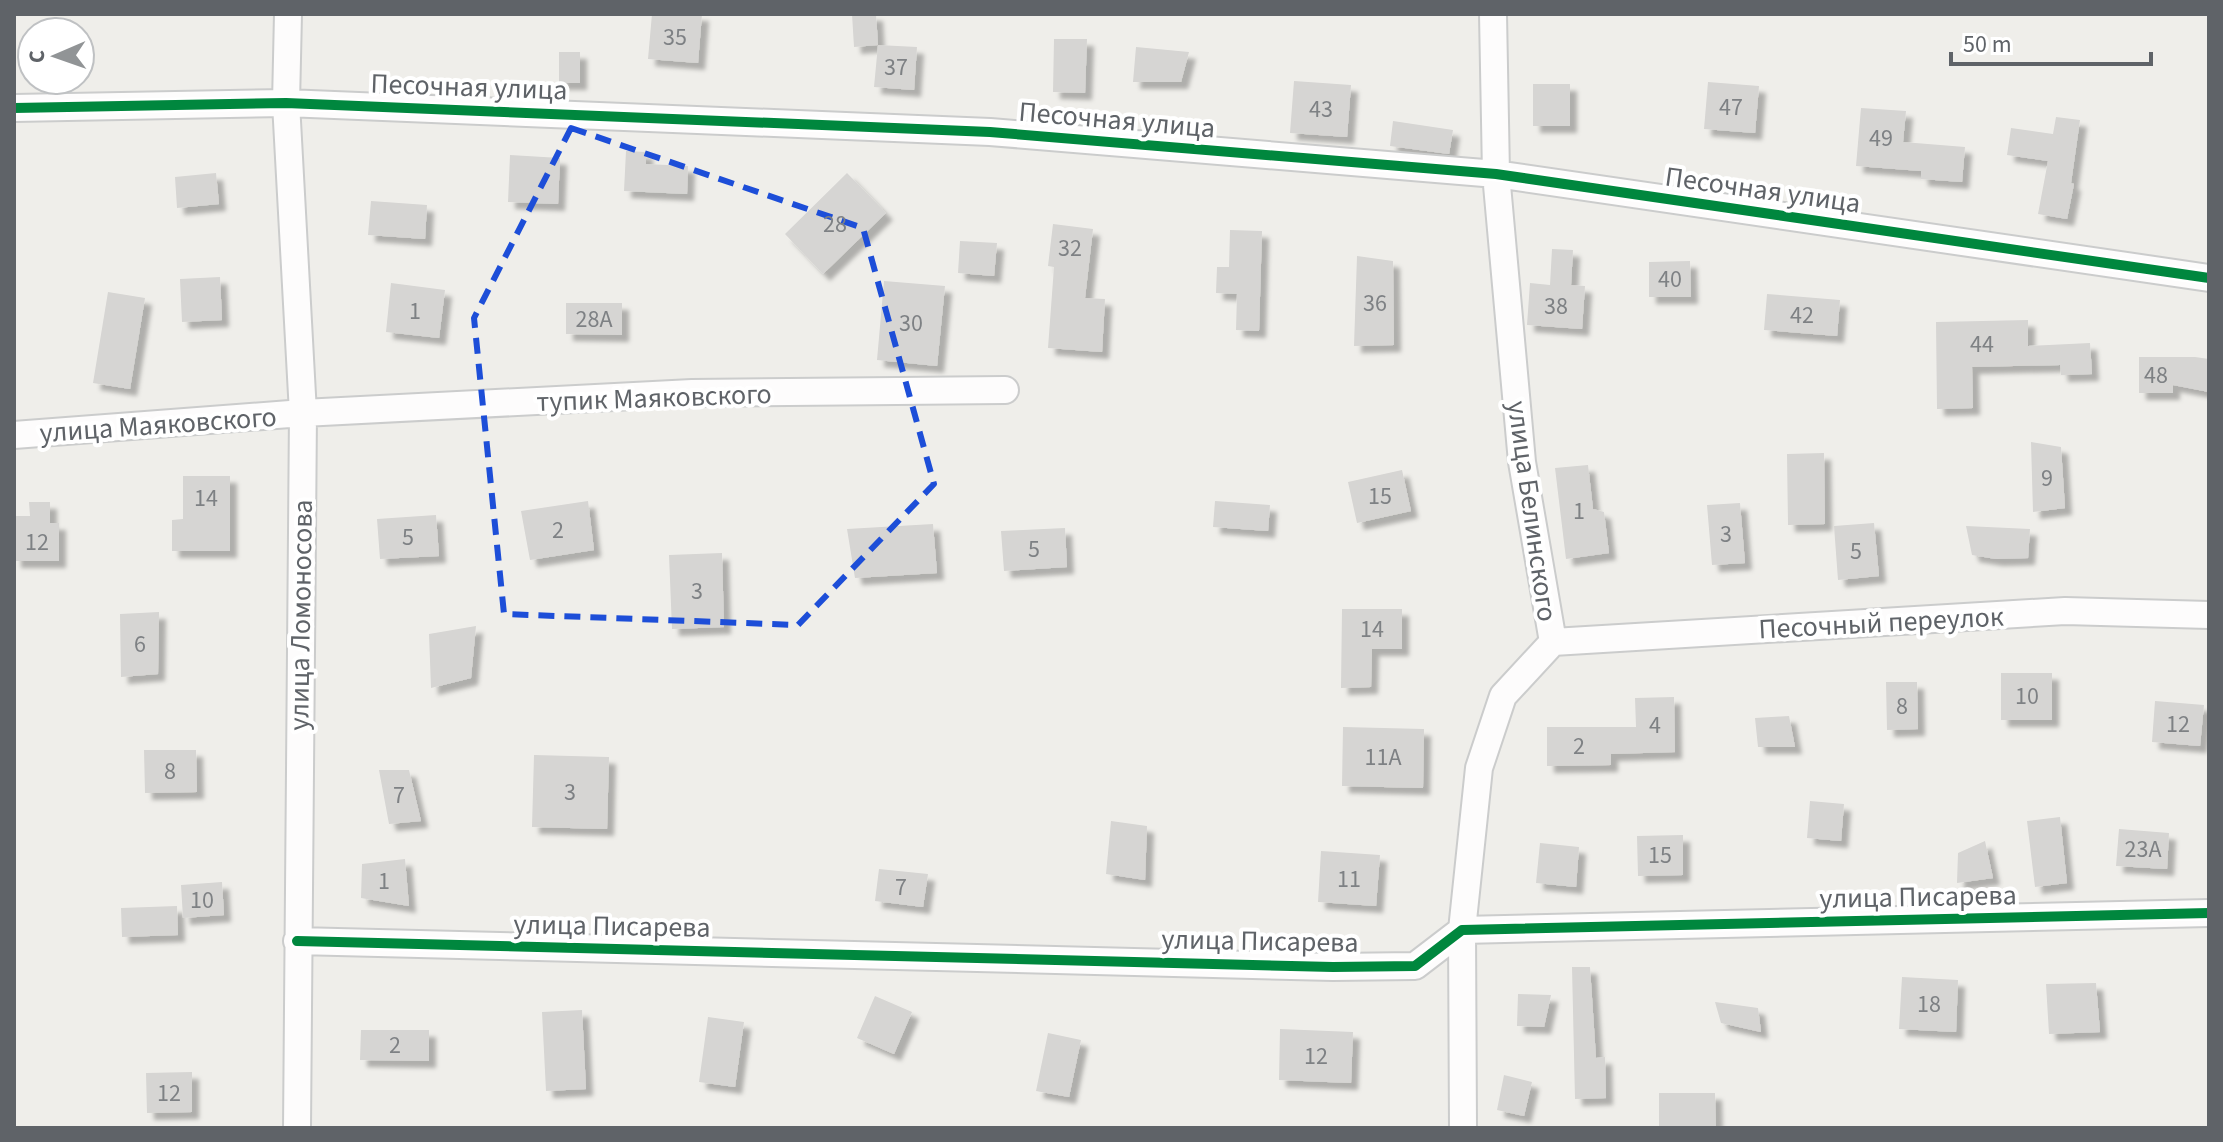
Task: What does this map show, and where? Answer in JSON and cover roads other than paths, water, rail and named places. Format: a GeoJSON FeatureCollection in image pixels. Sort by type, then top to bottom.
{"type":"FeatureCollection","features":[{"type":"Feature","properties":{"kind":"street","name":"улица Ломоносова"},"geometry":{"type":"LineString","coordinates":[[288,14],[286,103],[303,413],[297,1128]]}},
{"type":"Feature","properties":{"kind":"street","name":"улица Белинского"},"geometry":{"type":"LineString","coordinates":[[1463,1128],[1462,930],[1479,768],[1503,696],[1553,642],[1522,462],[1496,174],[1493,14]]}},
{"type":"Feature","properties":{"kind":"street","name":"Песочная улица"},"geometry":{"type":"LineString","coordinates":[[14,108],[286,103],[990,132],[1496,174],[2209,278]]}},
{"type":"Feature","properties":{"kind":"street","name":"тупик Маяковского"},"geometry":{"type":"LineString","coordinates":[[303,413],[692,393],[1005,390]]}},
{"type":"Feature","properties":{"kind":"street","name":"улица Маяковского"},"geometry":{"type":"LineString","coordinates":[[14,435],[303,413]]}},
{"type":"Feature","properties":{"kind":"street","name":"Песочный переулок"},"geometry":{"type":"LineString","coordinates":[[1553,642],[2065,611],[2209,615]]}},
{"type":"Feature","properties":{"kind":"street","name":"улица Писарева"},"geometry":{"type":"LineString","coordinates":[[297,941],[1333,967],[1415,966],[1462,930],[2209,913]]}}]}
